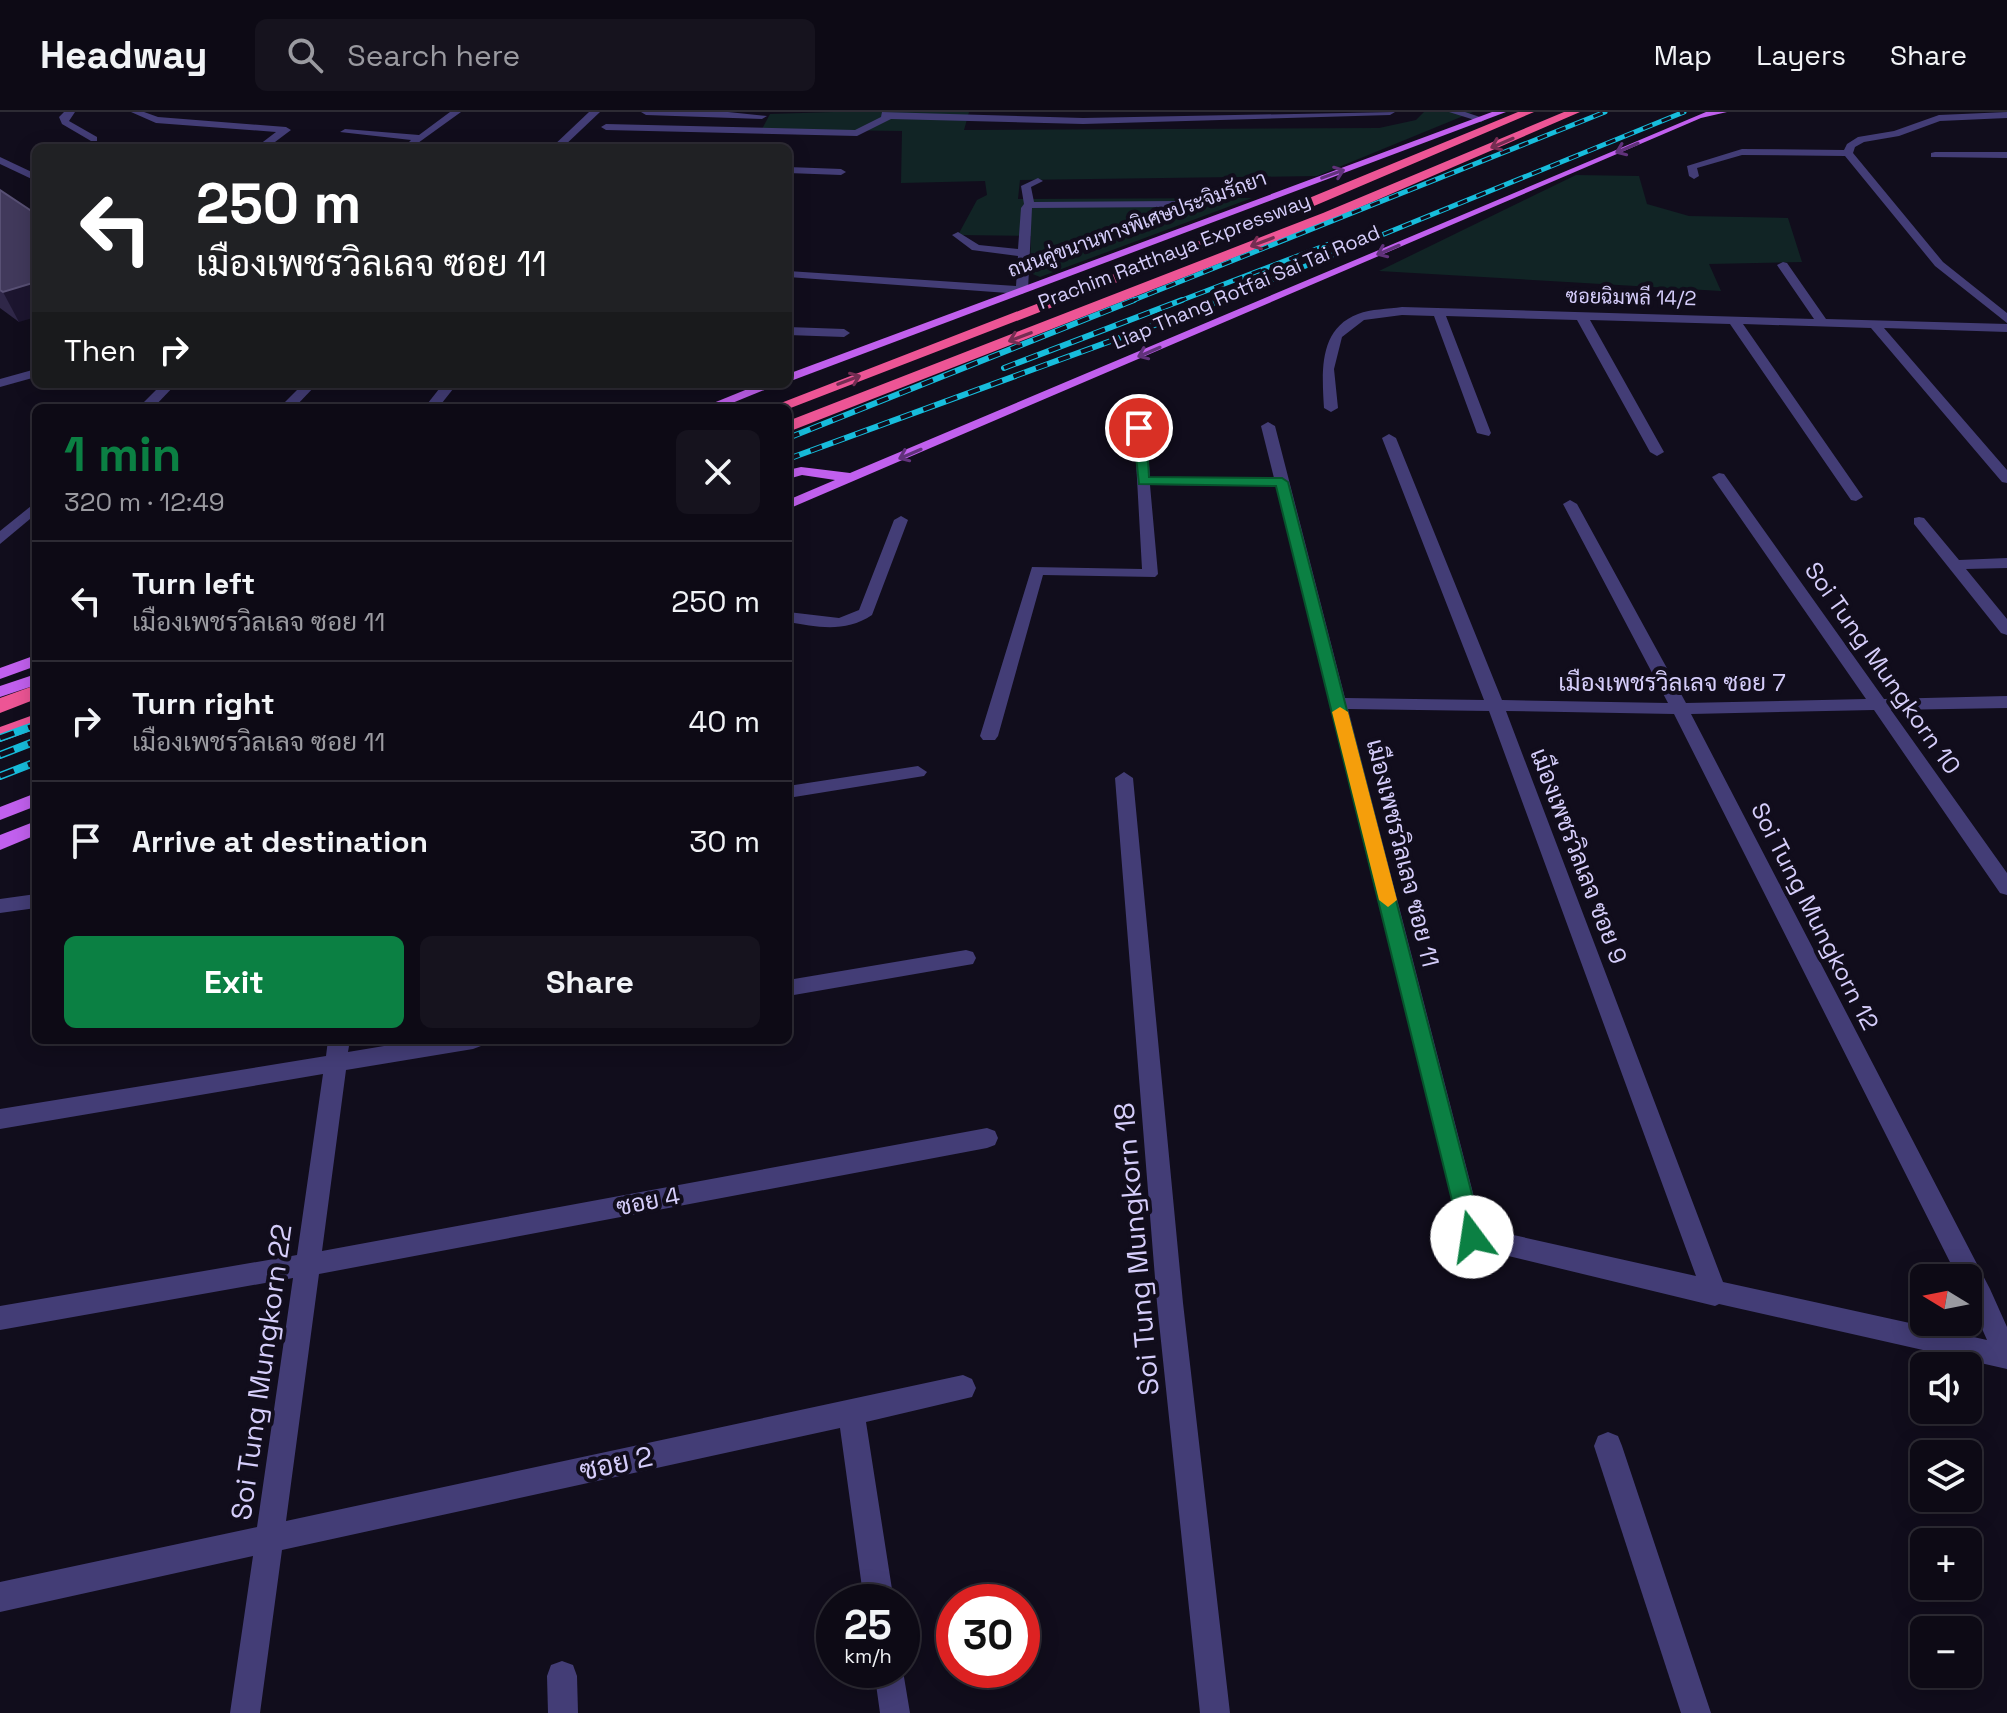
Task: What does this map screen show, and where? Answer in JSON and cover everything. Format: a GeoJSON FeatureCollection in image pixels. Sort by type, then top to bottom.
{"type":"FeatureCollection","features":[{"type":"Feature","properties":{"kind":"highway","name":"Prachim Ratthaya Expressway"},"geometry":{"type":"LineString","coordinates":[[786,404],[1302,206],[1528,112]]}},
{"type":"Feature","properties":{"kind":"highway","name":"Prachim Ratthaya Expressway"},"geometry":{"type":"LineString","coordinates":[[792,425],[1328,216],[1574,112]]}},
{"type":"Feature","properties":{"kind":"highway"},"geometry":{"type":"LineString","coordinates":[[0,706],[32,694]]}},
{"type":"Feature","properties":{"kind":"highway"},"geometry":{"type":"LineString","coordinates":[[0,735],[32,723]]}},
{"type":"Feature","properties":{"kind":"main road","name":"ถนนคู่ขนานทางพิเศษประจิมรัถยา"},"geometry":{"type":"LineString","coordinates":[[792,376],[1501,112]]}},
{"type":"Feature","properties":{"kind":"main road","name":"Liap Thang Rotfai Sai Tai Road"},"geometry":{"type":"LineString","coordinates":[[792,503],[1699,116],[1722,112]]}},
{"type":"Feature","properties":{"kind":"main road"},"geometry":{"type":"LineString","coordinates":[[738,402],[764,388]]}},
{"type":"Feature","properties":{"kind":"main road"},"geometry":{"type":"LineString","coordinates":[[792,474],[801,471],[852,478]]}},
{"type":"Feature","properties":{"kind":"main road"},"geometry":{"type":"LineString","coordinates":[[0,674],[32,662]]}},
{"type":"Feature","properties":{"kind":"main road"},"geometry":{"type":"LineString","coordinates":[[0,692],[32,680]]}},
{"type":"Feature","properties":{"kind":"main road"},"geometry":{"type":"LineString","coordinates":[[0,814],[32,801]]}},
{"type":"Feature","properties":{"kind":"main road"},"geometry":{"type":"LineString","coordinates":[[0,843],[32,830]]}},
{"type":"Feature","properties":{"kind":"street"},"geometry":{"type":"LineString","coordinates":[[70,112],[64,117],[65,122],[94,139]]}},
{"type":"Feature","properties":{"kind":"street"},"geometry":{"type":"LineString","coordinates":[[136,112],[156,120],[286,130],[266,144]]}},
{"type":"Feature","properties":{"kind":"street"},"geometry":{"type":"LineString","coordinates":[[414,144],[456,112]]}},
{"type":"Feature","properties":{"kind":"street"},"geometry":{"type":"LineString","coordinates":[[560,144],[595,112]]}},
{"type":"Feature","properties":{"kind":"street"},"geometry":{"type":"LineString","coordinates":[[646,112],[762,116]]}},
{"type":"Feature","properties":{"kind":"street"},"geometry":{"type":"LineString","coordinates":[[606,127],[857,133],[888,114],[1163,116],[1390,112]]}},
{"type":"Feature","properties":{"kind":"street"},"geometry":{"type":"LineString","coordinates":[[1454,112],[1481,119]]}},
{"type":"Feature","properties":{"kind":"street"},"geometry":{"type":"LineString","coordinates":[[1699,116],[1713,112]]}},
{"type":"Feature","properties":{"kind":"street"},"geometry":{"type":"LineString","coordinates":[[1848,153],[1850,146],[1861,139],[1896,134],[1939,118],[2007,115]]}},
{"type":"Feature","properties":{"kind":"street"},"geometry":{"type":"LineString","coordinates":[[345,132],[422,138]]}},
{"type":"Feature","properties":{"kind":"street"},"geometry":{"type":"LineString","coordinates":[[1694,176],[1692,166],[1742,152],[1848,153]]}},
{"type":"Feature","properties":{"kind":"street"},"geometry":{"type":"LineString","coordinates":[[1848,153],[1939,264],[2007,319]]}},
{"type":"Feature","properties":{"kind":"street"},"geometry":{"type":"LineString","coordinates":[[1935,155],[2007,155]]}},
{"type":"Feature","properties":{"kind":"street"},"geometry":{"type":"LineString","coordinates":[[0,160],[32,176]]}},
{"type":"Feature","properties":{"kind":"street"},"geometry":{"type":"LineString","coordinates":[[792,170],[841,172]]}},
{"type":"Feature","properties":{"kind":"street"},"geometry":{"type":"LineString","coordinates":[[792,274],[1022,290],[1026,208],[1029,205],[1026,186],[1038,181]]}},
{"type":"Feature","properties":{"kind":"street"},"geometry":{"type":"LineString","coordinates":[[1029,205],[1177,204]]}},
{"type":"Feature","properties":{"kind":"street"},"geometry":{"type":"LineString","coordinates":[[958,235],[976,248],[1023,253]]}},
{"type":"Feature","properties":{"kind":"street"},"geometry":{"type":"LineString","coordinates":[[1783,265],[1822,322]]}},
{"type":"Feature","properties":{"kind":"street","name":"ซอยฉิมพลี 14/2"},"geometry":{"type":"LineString","coordinates":[[1331,408],[1328,369],[1336,335],[1360,317],[1402,311],[2007,328]]}},
{"type":"Feature","properties":{"kind":"street"},"geometry":{"type":"LineString","coordinates":[[1439,312],[1484,433]]}},
{"type":"Feature","properties":{"kind":"street"},"geometry":{"type":"LineString","coordinates":[[1582,317],[1657,452]]}},
{"type":"Feature","properties":{"kind":"street"},"geometry":{"type":"LineString","coordinates":[[1733,319],[1856,497]]}},
{"type":"Feature","properties":{"kind":"street"},"geometry":{"type":"LineString","coordinates":[[1875,325],[2007,479]]}},
{"type":"Feature","properties":{"kind":"street"},"geometry":{"type":"LineString","coordinates":[[792,331],[844,333]]}},
{"type":"Feature","properties":{"kind":"street"},"geometry":{"type":"LineString","coordinates":[[0,383],[32,374]]}},
{"type":"Feature","properties":{"kind":"street"},"geometry":{"type":"LineString","coordinates":[[149,404],[165,388]]}},
{"type":"Feature","properties":{"kind":"street"},"geometry":{"type":"LineString","coordinates":[[290,404],[306,388]]}},
{"type":"Feature","properties":{"kind":"street"},"geometry":{"type":"LineString","coordinates":[[434,404],[447,388]]}},
{"type":"Feature","properties":{"kind":"street","name":"เมืองเพชรวิลเลจ ซอย 11"},"geometry":{"type":"LineString","coordinates":[[1268,426],[1472,1237],[1715,1294]]}},
{"type":"Feature","properties":{"kind":"street"},"geometry":{"type":"LineString","coordinates":[[989,736],[1037,570],[1150,574],[1139,428]]}},
{"type":"Feature","properties":{"kind":"street","name":"เมืองเพชรวิลเลจ ซอย 9"},"geometry":{"type":"LineString","coordinates":[[1389,438],[1495,705],[1715,1294]]}},
{"type":"Feature","properties":{"kind":"street","name":"Soi Tung Mungkorn 10"},"geometry":{"type":"LineString","coordinates":[[1719,477],[1881,704],[2007,888]]}},
{"type":"Feature","properties":{"kind":"street"},"geometry":{"type":"LineString","coordinates":[[1143,481],[1282,482]]}},
{"type":"Feature","properties":{"kind":"street","name":"Soi Tung Mungkorn 12"},"geometry":{"type":"LineString","coordinates":[[1570,504],[1680,709],[1981,1297],[2007,1356]]}},
{"type":"Feature","properties":{"kind":"street"},"geometry":{"type":"LineString","coordinates":[[0,539],[32,510]]}},
{"type":"Feature","properties":{"kind":"street"},"geometry":{"type":"LineString","coordinates":[[792,618],[837,624],[854,623],[866,612],[901,520]]}},
{"type":"Feature","properties":{"kind":"street"},"geometry":{"type":"LineString","coordinates":[[1919,521],[2007,630]]}},
{"type":"Feature","properties":{"kind":"street"},"geometry":{"type":"LineString","coordinates":[[1955,565],[2007,563]]}},
{"type":"Feature","properties":{"kind":"street","name":"เมืองเพชรวิลเลจ ซอย 7"},"geometry":{"type":"LineString","coordinates":[[1338,703],[1680,709],[2007,702]]}},
{"type":"Feature","properties":{"kind":"street"},"geometry":{"type":"LineString","coordinates":[[792,791],[918,772]]}},
{"type":"Feature","properties":{"kind":"street","name":"Soi Tung Mungkorn 18"},"geometry":{"type":"LineString","coordinates":[[1124,778],[1170,1303],[1215,1713]]}},
{"type":"Feature","properties":{"kind":"street"},"geometry":{"type":"LineString","coordinates":[[0,906],[32,902]]}},
{"type":"Feature","properties":{"kind":"street"},"geometry":{"type":"LineString","coordinates":[[792,987],[966,958]]}},
{"type":"Feature","properties":{"kind":"street"},"geometry":{"type":"LineString","coordinates":[[0,1119],[337,1051],[424,1044]]}},
{"type":"Feature","properties":{"kind":"street","name":"Soi Tung Mungkorn 22"},"geometry":{"type":"LineString","coordinates":[[245,1713],[310,1264],[337,1051]]}},
{"type":"Feature","properties":{"kind":"street","name":"ซอย 4"},"geometry":{"type":"LineString","coordinates":[[0,1318],[310,1264],[987,1138]]}},
{"type":"Feature","properties":{"kind":"street"},"geometry":{"type":"LineString","coordinates":[[1715,1294],[2007,1356]]}},
{"type":"Feature","properties":{"kind":"street","name":"ซอย 2"},"geometry":{"type":"LineString","coordinates":[[0,1597],[963,1388]]}},
{"type":"Feature","properties":{"kind":"street"},"geometry":{"type":"LineString","coordinates":[[851,1412],[876,1584]]}},
{"type":"Feature","properties":{"kind":"street"},"geometry":{"type":"LineString","coordinates":[[1608,1446],[1696,1713]]}},
{"type":"Feature","properties":{"kind":"street"},"geometry":{"type":"LineString","coordinates":[[562,1676],[563,1713]]}},
{"type":"Feature","properties":{"kind":"street"},"geometry":{"type":"LineString","coordinates":[[892,1688],[895,1713]]}},
{"type":"Feature","properties":{"kind":"green space"},"geometry":{"type":"Polygon","coordinates":[[[969,112],[964,130],[1379,128],[1416,120],[1424,112],[1473,112],[1317,176],[1020,180],[1018,199],[1252,198],[1040,277],[1030,273],[1031,236],[958,235],[977,200],[987,195],[985,181],[901,183],[902,131],[762,129],[770,114],[969,112]]]}},
{"type":"Feature","properties":{"kind":"green space"},"geometry":{"type":"Polygon","coordinates":[[[1576,175],[1639,176],[1647,204],[1689,216],[1788,218],[1802,262],[1709,264],[1721,291],[1379,271],[1576,175]]]}},
{"type":"Feature","properties":{"kind":"building"},"geometry":{"type":"Polygon","coordinates":[[[0,190],[32,211],[32,283],[3,292],[0,290],[0,190]]]}},
{"type":"Feature","properties":{"kind":"railway"},"geometry":{"type":"LineString","coordinates":[[1129,302],[1605,112]]}},
{"type":"Feature","properties":{"kind":"railway"},"geometry":{"type":"LineString","coordinates":[[1217,302],[1684,112]]}},
{"type":"Feature","properties":{"kind":"railway"},"geometry":{"type":"LineString","coordinates":[[1177,302],[1329,244]]}},
{"type":"Feature","properties":{"kind":"railway"},"geometry":{"type":"LineString","coordinates":[[792,436],[1134,300]]}},
{"type":"Feature","properties":{"kind":"railway"},"geometry":{"type":"LineString","coordinates":[[1004,368],[1182,300]]}},
{"type":"Feature","properties":{"kind":"railway"},"geometry":{"type":"LineString","coordinates":[[792,458],[1223,300]]}},
{"type":"Feature","properties":{"kind":"railway"},"geometry":{"type":"LineString","coordinates":[[0,738],[32,726]]}},
{"type":"Feature","properties":{"kind":"railway"},"geometry":{"type":"LineString","coordinates":[[0,755],[32,743]]}},
{"type":"Feature","properties":{"kind":"railway"},"geometry":{"type":"LineString","coordinates":[[0,776],[32,764]]}},
{"type":"Feature","properties":{"kind":"slow traffic"},"geometry":{"type":"LineString","coordinates":[[1340,712],[1388,900]]}},
{"type":"Feature","properties":{"kind":"route"},"geometry":{"type":"LineString","coordinates":[[1139,428],[1143,481],[1282,482],[1472,1237]]}}]}
